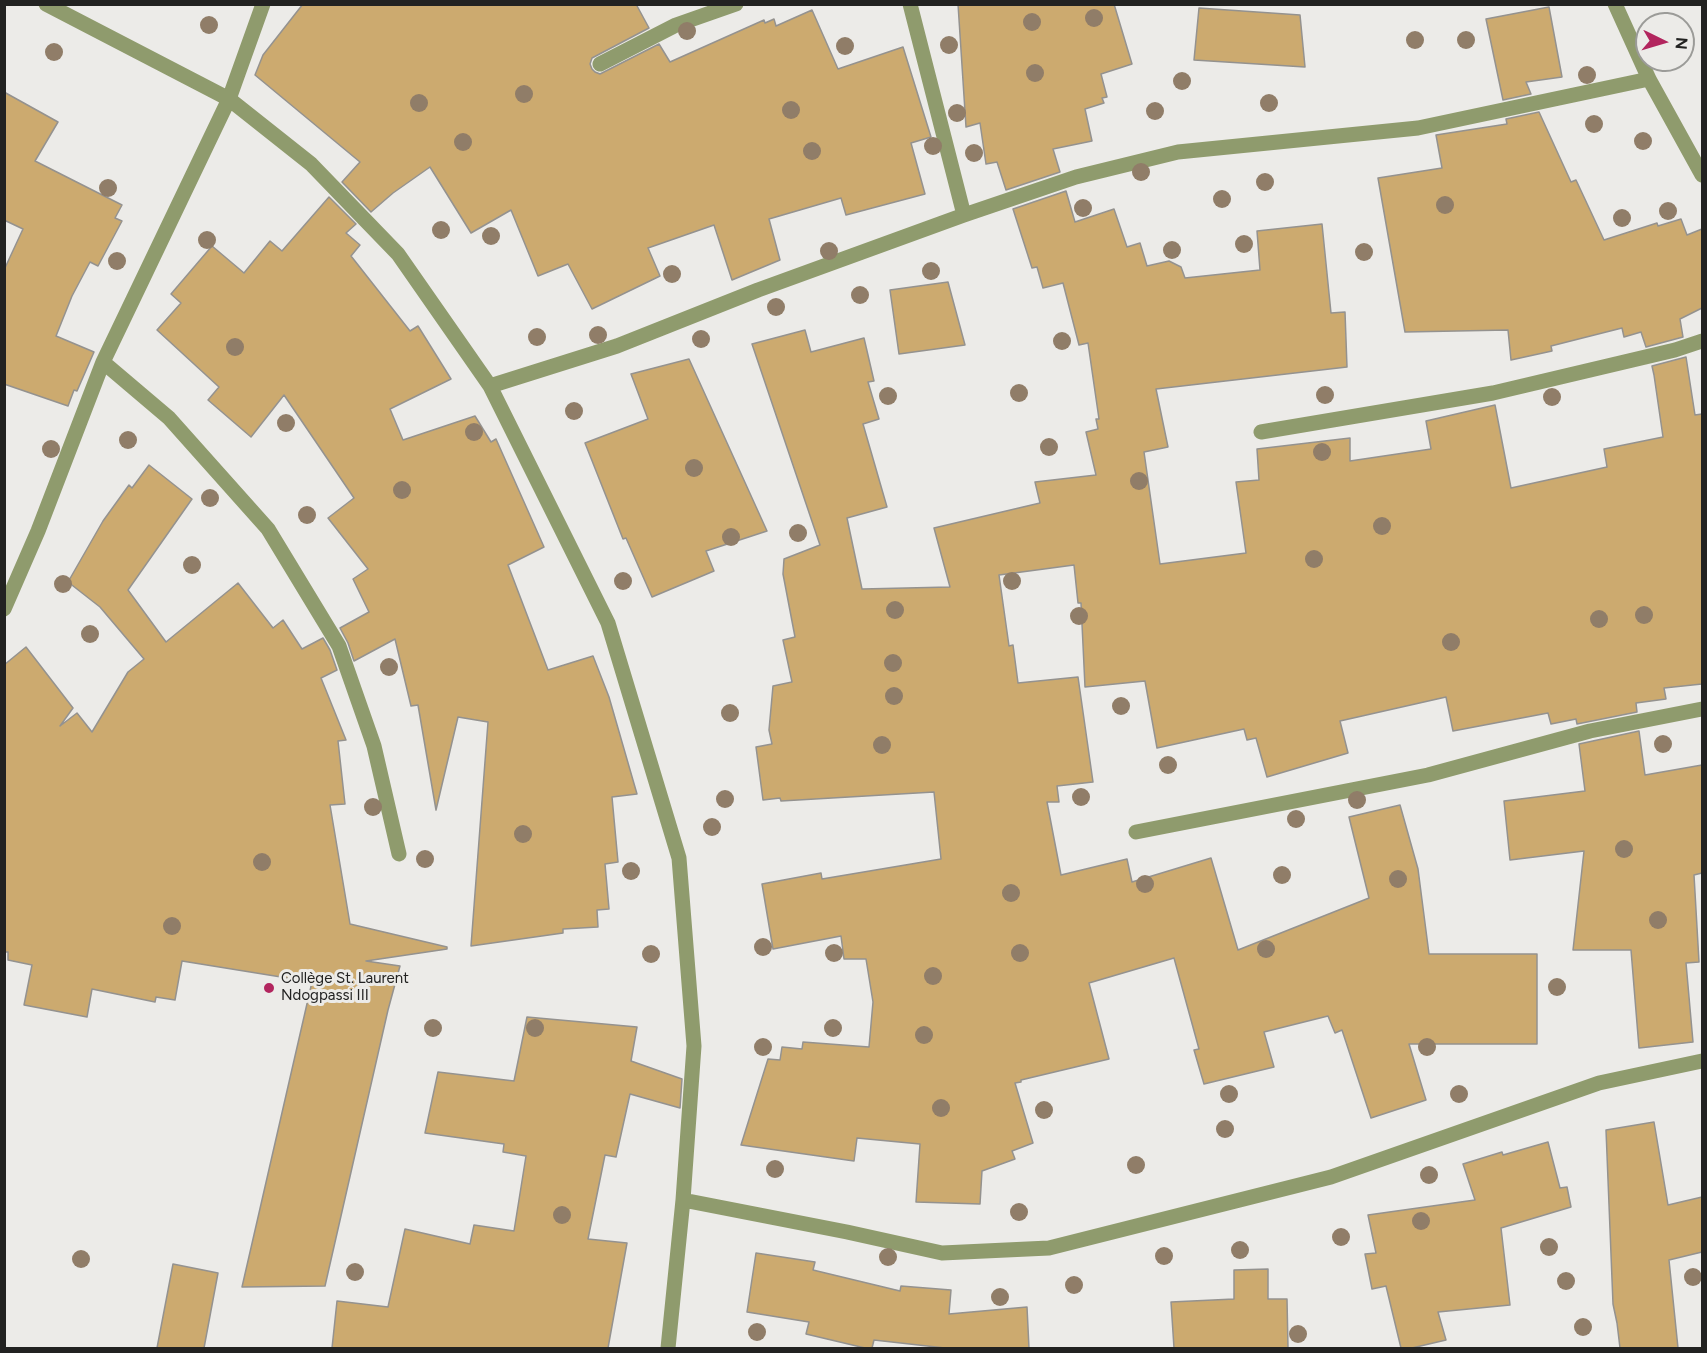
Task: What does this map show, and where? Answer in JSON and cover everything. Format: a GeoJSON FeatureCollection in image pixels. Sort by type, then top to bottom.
{"type":"FeatureCollection","features":[{"type":"Feature","properties":{"kind":"street"},"geometry":{"type":"LineString","coordinates":[[46,4],[229,99],[311,164],[398,254],[490,386],[608,623],[679,858],[694,1046],[683,1200],[668,1348]]}},
{"type":"Feature","properties":{"kind":"street"},"geometry":{"type":"LineString","coordinates":[[4,609],[38,531],[103,362],[229,99],[263,4]]}},
{"type":"Feature","properties":{"kind":"street"},"geometry":{"type":"LineString","coordinates":[[600,64],[676,24],[736,4]]}},
{"type":"Feature","properties":{"kind":"street"},"geometry":{"type":"LineString","coordinates":[[910,4],[964,215]]}},
{"type":"Feature","properties":{"kind":"street"},"geometry":{"type":"LineString","coordinates":[[1615,4],[1649,79],[1702,175]]}},
{"type":"Feature","properties":{"kind":"street"},"geometry":{"type":"LineString","coordinates":[[490,386],[617,346],[758,290],[1076,177],[1178,152],[1418,128],[1649,79]]}},
{"type":"Feature","properties":{"kind":"street"},"geometry":{"type":"LineString","coordinates":[[1261,432],[1492,393],[1675,350],[1702,341]]}},
{"type":"Feature","properties":{"kind":"street"},"geometry":{"type":"LineString","coordinates":[[103,362],[169,418],[268,529],[333,636],[339,646],[374,746],[399,854]]}},
{"type":"Feature","properties":{"kind":"street"},"geometry":{"type":"LineString","coordinates":[[1136,832],[1428,775],[1590,731],[1702,709]]}},
{"type":"Feature","properties":{"kind":"street"},"geometry":{"type":"LineString","coordinates":[[683,1200],[942,1253],[1049,1248],[1331,1178],[1599,1083],[1702,1061]]}},
{"type":"Feature","properties":{"kind":"building"},"geometry":{"type":"Polygon","coordinates":[[[303,4],[636,4],[649,28],[592,58],[590,64],[592,69],[600,74],[659,44],[670,62],[764,20],[765,23],[774,19],[776,26],[812,10],[838,69],[903,47],[931,137],[911,143],[925,194],[846,215],[841,198],[769,219],[780,260],[732,280],[714,225],[648,248],[660,276],[592,309],[568,264],[538,276],[511,210],[471,233],[430,167],[371,212],[342,182],[360,162],[255,75],[263,55],[303,4]]]}},
{"type":"Feature","properties":{"kind":"building"},"geometry":{"type":"Polygon","coordinates":[[[958,4],[1114,4],[1132,64],[1101,74],[1107,97],[1102,98],[1104,103],[1085,109],[1092,141],[1053,149],[1060,172],[1006,190],[997,162],[986,164],[980,123],[966,127],[958,4]]]}},
{"type":"Feature","properties":{"kind":"building"},"geometry":{"type":"Polygon","coordinates":[[[1549,7],[1562,77],[1526,82],[1531,94],[1503,100],[1486,19],[1549,7]]]}},
{"type":"Feature","properties":{"kind":"building"},"geometry":{"type":"Polygon","coordinates":[[[1199,8],[1300,15],[1305,67],[1194,60],[1199,8]]]}},
{"type":"Feature","properties":{"kind":"building"},"geometry":{"type":"Polygon","coordinates":[[[4,92],[58,122],[35,161],[122,205],[115,218],[122,221],[98,266],[90,262],[72,296],[56,336],[94,352],[68,406],[4,384],[4,270],[23,229],[4,220],[4,92]]]}},
{"type":"Feature","properties":{"kind":"building"},"geometry":{"type":"Polygon","coordinates":[[[1539,112],[1571,182],[1576,180],[1604,240],[1657,223],[1658,226],[1681,219],[1687,235],[1702,229],[1702,308],[1680,319],[1683,337],[1646,347],[1641,332],[1624,337],[1622,328],[1551,346],[1552,351],[1511,360],[1508,330],[1405,332],[1378,178],[1442,168],[1436,135],[1507,124],[1506,119],[1539,112]]]}},
{"type":"Feature","properties":{"kind":"building"},"geometry":{"type":"Polygon","coordinates":[[[1066,191],[1075,222],[1114,209],[1127,247],[1140,243],[1147,266],[1169,261],[1181,267],[1185,278],[1260,270],[1257,231],[1322,224],[1331,313],[1345,312],[1347,367],[1156,389],[1168,447],[1144,452],[1160,564],[1246,553],[1236,482],[1259,480],[1257,449],[1350,438],[1350,461],[1431,449],[1426,421],[1495,405],[1511,488],[1607,467],[1604,449],[1663,437],[1652,366],[1686,357],[1695,415],[1702,414],[1702,684],[1664,688],[1666,699],[1636,703],[1637,712],[1577,724],[1576,719],[1551,724],[1548,713],[1453,731],[1446,697],[1340,721],[1348,753],[1267,777],[1256,738],[1247,740],[1244,729],[1157,748],[1145,681],[1085,687],[1081,603],[1078,603],[1074,565],[999,575],[1009,646],[1013,645],[1018,683],[1078,677],[1093,782],[1057,786],[1059,802],[1047,802],[1061,875],[1127,859],[1132,882],[1211,858],[1238,950],[1369,898],[1349,817],[1400,805],[1418,869],[1429,954],[1537,954],[1537,1044],[1409,1044],[1426,1100],[1371,1118],[1342,1030],[1335,1033],[1328,1016],[1264,1032],[1274,1067],[1204,1084],[1194,1050],[1199,1049],[1174,958],[1089,983],[1109,1059],[1015,1083],[1033,1143],[1012,1151],[1015,1159],[982,1171],[980,1204],[916,1202],[920,1144],[857,1138],[854,1161],[741,1145],[768,1059],[780,1060],[782,1047],[802,1049],[803,1042],[869,1047],[873,1002],[866,959],[844,959],[841,936],[773,949],[762,884],[821,873],[822,879],[941,859],[934,792],[781,801],[780,798],[763,800],[756,747],[772,744],[769,730],[773,686],[792,682],[783,640],[795,637],[783,574],[784,559],[820,545],[752,344],[805,330],[811,352],[864,338],[874,381],[868,382],[879,419],[863,424],[887,507],[847,518],[862,589],[950,587],[934,528],[1040,503],[1035,482],[1096,475],[1086,432],[1098,429],[1096,419],[1099,419],[1088,343],[1079,345],[1063,283],[1043,288],[1037,267],[1032,268],[1013,209],[1066,191]]]}},
{"type":"Feature","properties":{"kind":"building"},"geometry":{"type":"Polygon","coordinates":[[[329,197],[356,224],[346,233],[360,245],[351,256],[410,331],[418,326],[451,379],[390,409],[403,440],[475,416],[491,442],[496,439],[544,547],[508,565],[548,670],[593,656],[609,697],[637,794],[612,797],[618,862],[605,864],[609,909],[597,910],[598,927],[563,929],[563,933],[471,946],[488,722],[458,717],[436,810],[418,705],[411,706],[395,639],[354,661],[340,628],[369,612],[353,579],[368,569],[328,518],[354,498],[284,395],[251,437],[208,400],[219,387],[157,330],[181,303],[171,294],[212,246],[244,273],[270,241],[282,251],[329,197]]]}},
{"type":"Feature","properties":{"kind":"building"},"geometry":{"type":"Polygon","coordinates":[[[948,282],[965,345],[899,354],[890,290],[948,282]]]}},
{"type":"Feature","properties":{"kind":"building"},"geometry":{"type":"Polygon","coordinates":[[[689,359],[767,531],[706,551],[714,571],[652,597],[626,538],[623,539],[585,443],[648,419],[631,374],[689,359]]]}},
{"type":"Feature","properties":{"kind":"building"},"geometry":{"type":"Polygon","coordinates":[[[149,465],[192,499],[128,590],[166,642],[238,583],[273,628],[283,620],[302,649],[323,638],[337,670],[321,678],[346,740],[338,741],[345,804],[330,805],[350,924],[447,947],[447,949],[366,961],[400,966],[325,1286],[242,1287],[312,982],[182,961],[175,1000],[156,997],[155,1002],[92,989],[87,1017],[24,1005],[32,965],[8,960],[8,952],[4,952],[4,665],[26,647],[73,708],[60,726],[77,713],[92,732],[128,672],[144,659],[100,607],[68,582],[103,521],[129,485],[132,488],[149,465]]]}},
{"type":"Feature","properties":{"kind":"building"},"geometry":{"type":"Polygon","coordinates":[[[1639,731],[1645,775],[1702,765],[1702,873],[1694,875],[1699,962],[1686,963],[1693,1042],[1639,1048],[1631,950],[1573,950],[1584,851],[1510,860],[1504,801],[1585,791],[1579,744],[1639,731]]]}},
{"type":"Feature","properties":{"kind":"building"},"geometry":{"type":"Polygon","coordinates":[[[527,1017],[637,1027],[631,1061],[682,1079],[680,1108],[630,1094],[616,1157],[605,1155],[588,1239],[627,1243],[608,1348],[332,1348],[337,1301],[388,1307],[405,1229],[470,1244],[474,1225],[514,1231],[526,1156],[503,1152],[504,1144],[425,1133],[438,1072],[514,1081],[527,1017]]]}},
{"type":"Feature","properties":{"kind":"building"},"geometry":{"type":"Polygon","coordinates":[[[1654,1122],[1668,1205],[1702,1197],[1702,1252],[1669,1260],[1678,1348],[1620,1348],[1613,1304],[1606,1130],[1654,1122]]]}},
{"type":"Feature","properties":{"kind":"building"},"geometry":{"type":"Polygon","coordinates":[[[1548,1142],[1560,1188],[1567,1187],[1571,1207],[1501,1228],[1510,1305],[1438,1312],[1446,1340],[1412,1348],[1401,1348],[1386,1286],[1372,1289],[1365,1254],[1376,1253],[1368,1215],[1475,1200],[1463,1164],[1502,1152],[1503,1155],[1548,1142]]]}},
{"type":"Feature","properties":{"kind":"building"},"geometry":{"type":"Polygon","coordinates":[[[756,1253],[815,1262],[813,1270],[900,1291],[901,1286],[951,1290],[949,1314],[1027,1307],[1029,1348],[945,1348],[874,1340],[872,1348],[865,1348],[806,1334],[809,1322],[747,1312],[756,1253]]]}},
{"type":"Feature","properties":{"kind":"building"},"geometry":{"type":"Polygon","coordinates":[[[173,1264],[218,1273],[204,1348],[157,1348],[173,1264]]]}},
{"type":"Feature","properties":{"kind":"building"},"geometry":{"type":"Polygon","coordinates":[[[1268,1269],[1268,1299],[1287,1299],[1288,1348],[1174,1348],[1171,1302],[1234,1299],[1234,1270],[1268,1269]]]}},
{"type":"Feature","properties":{"kind":"place","name":"Collège St. Laurent Ndogpassi III"},"geometry":{"type":"Point","coordinates":[269,988]}}]}
